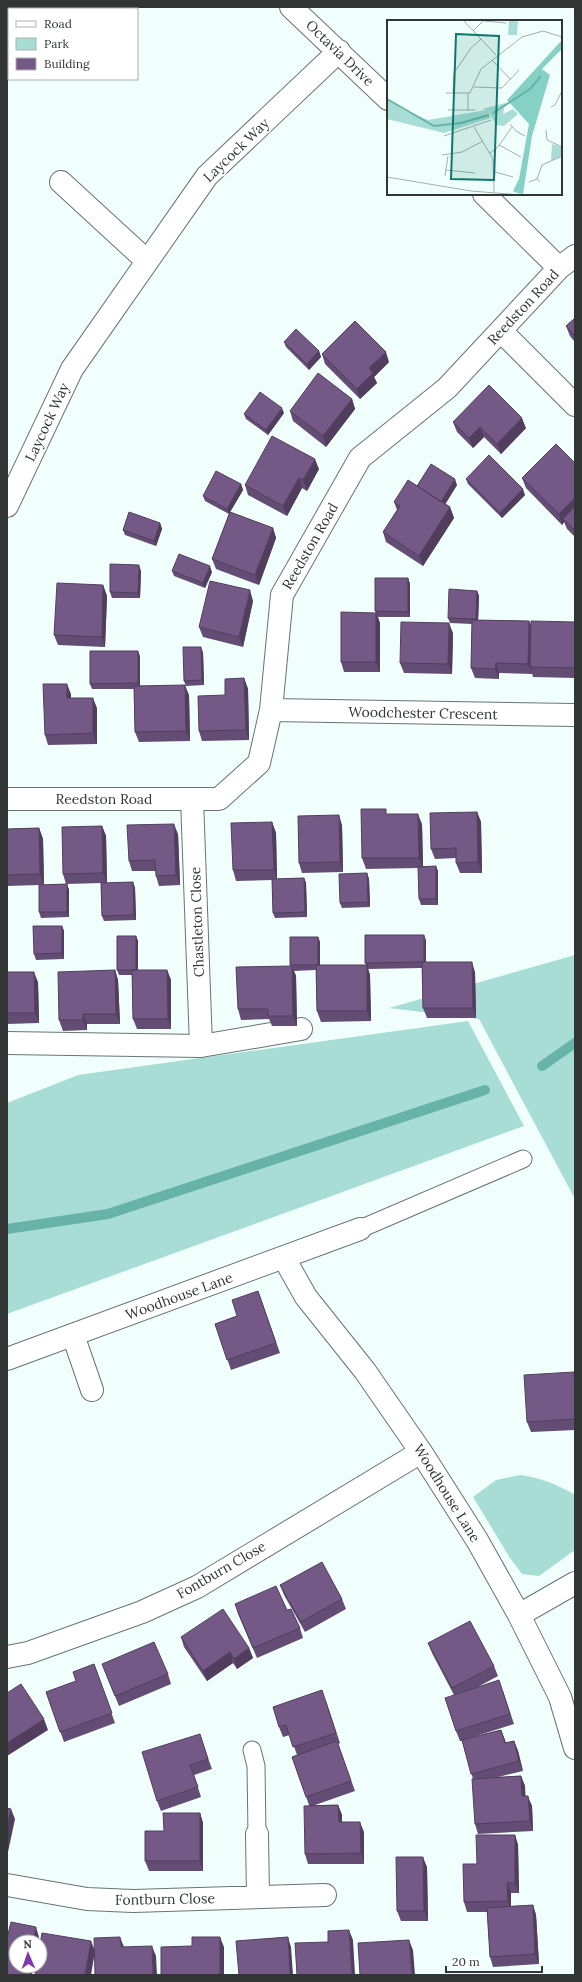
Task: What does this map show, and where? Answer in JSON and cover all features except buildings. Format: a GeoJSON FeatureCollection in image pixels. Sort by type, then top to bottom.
{"type":"FeatureCollection","features":[{"type":"Feature","properties":{"kind":"street","name":"Octavia Drive"},"geometry":{"type":"LineString","coordinates":[[291,7],[387,98]]}},
{"type":"Feature","properties":{"kind":"street","name":"Laycock Way"},"geometry":{"type":"LineString","coordinates":[[7,506],[72,369],[207,176],[339,51]]}},
{"type":"Feature","properties":{"kind":"street"},"geometry":{"type":"LineString","coordinates":[[61,182],[147,261]]}},
{"type":"Feature","properties":{"kind":"street"},"geometry":{"type":"LineString","coordinates":[[485,195],[567,262]]}},
{"type":"Feature","properties":{"kind":"street","name":"Reedston Road"},"geometry":{"type":"LineString","coordinates":[[7,799],[219,799],[259,763],[270,710],[282,595],[360,458],[448,388],[567,262]]}},
{"type":"Feature","properties":{"kind":"street"},"geometry":{"type":"LineString","coordinates":[[501,331],[575,405]]}},
{"type":"Feature","properties":{"kind":"street","name":"Woodchester Crescent"},"geometry":{"type":"LineString","coordinates":[[270,710],[575,715]]}},
{"type":"Feature","properties":{"kind":"street","name":"Chastleton Close"},"geometry":{"type":"LineString","coordinates":[[192,799],[201,1046]]}},
{"type":"Feature","properties":{"kind":"street"},"geometry":{"type":"LineString","coordinates":[[7,1043],[201,1046],[301,1029]]}},
{"type":"Feature","properties":{"kind":"street","name":"Woodhouse Lane"},"geometry":{"type":"LineString","coordinates":[[7,1359],[360,1230]]}},
{"type":"Feature","properties":{"kind":"street","name":"Woodhouse Lane"},"geometry":{"type":"LineString","coordinates":[[284,1258],[306,1297],[365,1371],[421,1452],[477,1540],[519,1615],[560,1697],[575,1748]]}},
{"type":"Feature","properties":{"kind":"street"},"geometry":{"type":"LineString","coordinates":[[73,1335],[92,1390]]}},
{"type":"Feature","properties":{"kind":"street","name":"Fontburn Close"},"geometry":{"type":"LineString","coordinates":[[7,1657],[28,1653],[142,1612],[197,1587],[421,1452]]}},
{"type":"Feature","properties":{"kind":"street"},"geometry":{"type":"LineString","coordinates":[[519,1615],[575,1583]]}},
{"type":"Feature","properties":{"kind":"street"},"geometry":{"type":"LineString","coordinates":[[257,1834],[258,1897]]}},
{"type":"Feature","properties":{"kind":"street","name":"Fontburn Close"},"geometry":{"type":"LineString","coordinates":[[7,1885],[87,1899],[133,1901],[325,1895]]}},
{"type":"Feature","properties":{"kind":"lane"},"geometry":{"type":"LineString","coordinates":[[360,1230],[523,1159]]}},
{"type":"Feature","properties":{"kind":"lane"},"geometry":{"type":"LineString","coordinates":[[252,1750],[256,1766],[257,1834]]}},
{"type":"Feature","properties":{"kind":"green space"},"geometry":{"type":"Polygon","coordinates":[[[575,955],[575,1199],[479,1019],[389,1008],[575,955]]]}},
{"type":"Feature","properties":{"kind":"green space"},"geometry":{"type":"Polygon","coordinates":[[[468,1021],[524,1126],[7,1314],[7,1103],[78,1075],[468,1021]]]}},
{"type":"Feature","properties":{"kind":"green space"},"geometry":{"type":"Polygon","coordinates":[[[520,1475],[549,1482],[575,1495],[575,1550],[539,1576],[522,1574],[510,1558],[473,1497],[496,1480],[520,1475]]]}},
{"type":"Feature","properties":{"kind":"waterway"},"geometry":{"type":"LineString","coordinates":[[542,1066],[575,1043]]}},
{"type":"Feature","properties":{"kind":"waterway"},"geometry":{"type":"LineString","coordinates":[[7,1229],[108,1214],[485,1090]]}}]}
